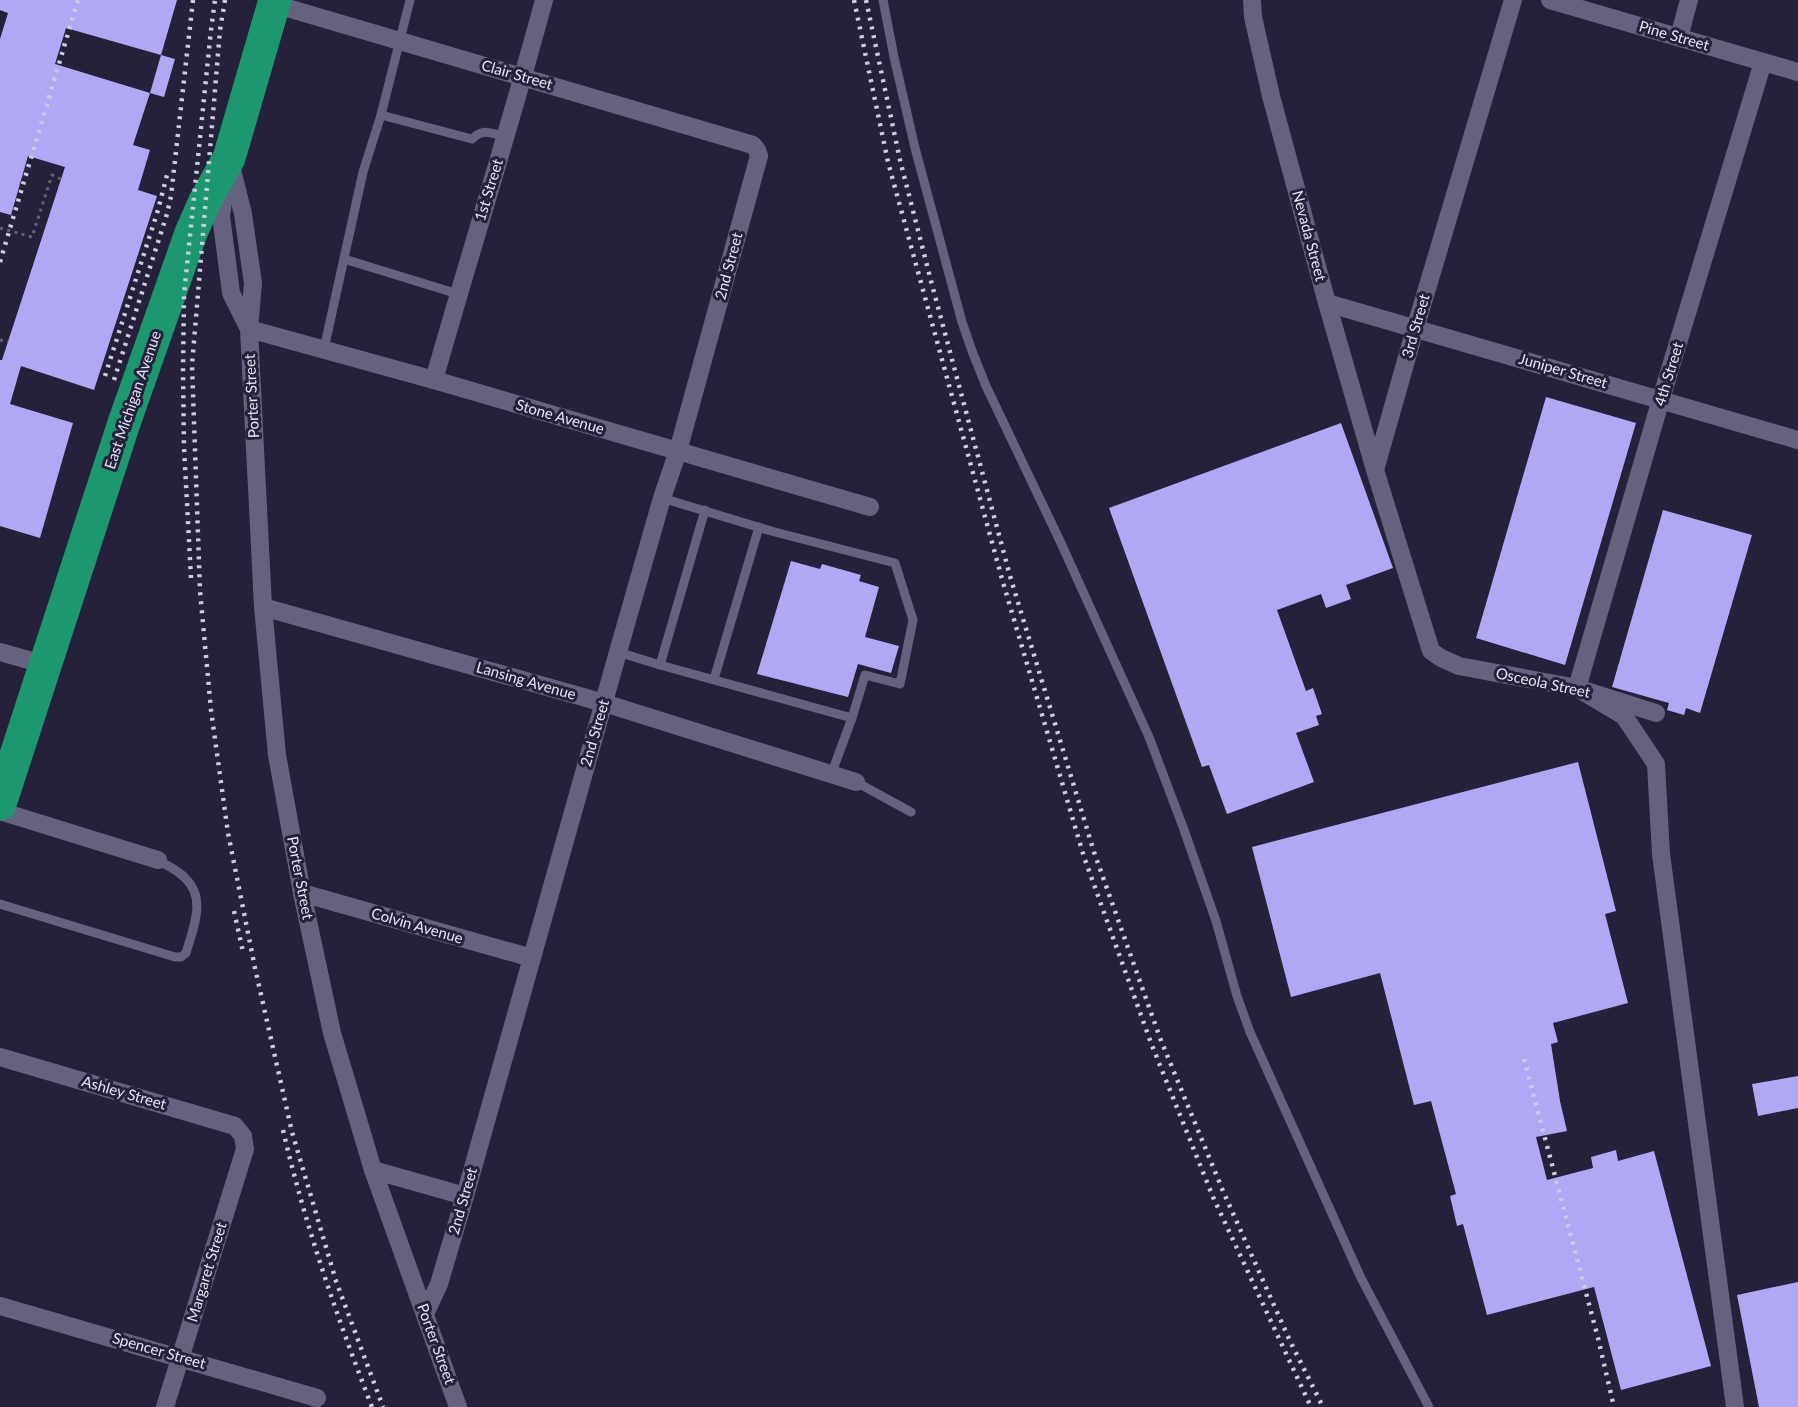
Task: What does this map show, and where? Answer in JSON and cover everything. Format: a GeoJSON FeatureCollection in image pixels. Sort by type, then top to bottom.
{"type":"FeatureCollection","features":[{"type":"Feature","properties":{"kind":"highway","name":"East Michigan Avenue"},"geometry":{"type":"LineString","coordinates":[[0,804],[124,423],[191,233],[204,203],[229,158],[275,2]]}},
{"type":"Feature","properties":{"kind":"street","name":"1st Street"},"geometry":{"type":"LineString","coordinates":[[434,380],[524,77],[544,0]]}},
{"type":"Feature","properties":{"kind":"street","name":"Nevada Street"},"geometry":{"type":"LineString","coordinates":[[1252,0],[1253,17],[1271,96],[1375,470]]}},
{"type":"Feature","properties":{"kind":"street","name":"3rd Street"},"geometry":{"type":"LineString","coordinates":[[1375,470],[1513,0]]}},
{"type":"Feature","properties":{"kind":"street","name":"Pine Street"},"geometry":{"type":"LineString","coordinates":[[1550,0],[1798,72]]}},
{"type":"Feature","properties":{"kind":"street"},"geometry":{"type":"LineString","coordinates":[[1679,37],[1689,0]]}},
{"type":"Feature","properties":{"kind":"street","name":"Clair Street"},"geometry":{"type":"LineString","coordinates":[[275,2],[753,145],[758,150]]}},
{"type":"Feature","properties":{"kind":"street","name":"4th Street"},"geometry":{"type":"LineString","coordinates":[[1577,688],[1763,62]]}},
{"type":"Feature","properties":{"kind":"street","name":"2nd Street"},"geometry":{"type":"LineString","coordinates":[[425,1314],[439,1284],[465,1196],[662,498],[678,451],[759,156],[758,150]]}},
{"type":"Feature","properties":{"kind":"street","name":"Porter Street"},"geometry":{"type":"LineString","coordinates":[[229,158],[243,214],[253,283],[249,329],[263,607],[277,755],[302,893],[332,1032],[373,1170],[458,1407]]}},
{"type":"Feature","properties":{"kind":"street","name":"Juniper Street"},"geometry":{"type":"LineString","coordinates":[[1327,303],[1798,440]]}},
{"type":"Feature","properties":{"kind":"street","name":"Stone Avenue"},"geometry":{"type":"LineString","coordinates":[[249,329],[434,380],[870,507]]}},
{"type":"Feature","properties":{"kind":"street","name":"Osceola Street"},"geometry":{"type":"LineString","coordinates":[[1375,470],[1431,651],[1459,666],[1577,688],[1656,712]]}},
{"type":"Feature","properties":{"kind":"street","name":"Lansing Avenue"},"geometry":{"type":"LineString","coordinates":[[263,607],[604,703],[856,782]]}},
{"type":"Feature","properties":{"kind":"street"},"geometry":{"type":"LineString","coordinates":[[0,652],[45,666]]}},
{"type":"Feature","properties":{"kind":"street"},"geometry":{"type":"LineString","coordinates":[[1577,688],[1624,716],[1656,764],[1661,854],[1735,1407]]}},
{"type":"Feature","properties":{"kind":"street"},"geometry":{"type":"LineString","coordinates":[[0,811],[158,860]]}},
{"type":"Feature","properties":{"kind":"street","name":"Colvin Avenue"},"geometry":{"type":"LineString","coordinates":[[302,893],[532,958]]}},
{"type":"Feature","properties":{"kind":"street","name":"Ashley Street"},"geometry":{"type":"LineString","coordinates":[[0,1057],[235,1126],[243,1136]]}},
{"type":"Feature","properties":{"kind":"street","name":"Margaret Street"},"geometry":{"type":"LineString","coordinates":[[165,1407],[245,1149],[243,1136]]}},
{"type":"Feature","properties":{"kind":"street"},"geometry":{"type":"LineString","coordinates":[[373,1170],[465,1196]]}},
{"type":"Feature","properties":{"kind":"street","name":"Spencer Street"},"geometry":{"type":"LineString","coordinates":[[0,1306],[317,1398]]}},
{"type":"Feature","properties":{"kind":"lane"},"geometry":{"type":"LineString","coordinates":[[324,349],[363,172],[381,115],[410,0]]}},
{"type":"Feature","properties":{"kind":"lane"},"geometry":{"type":"LineString","coordinates":[[883,0],[915,148],[972,351],[986,386],[1149,736],[1184,827],[1250,1032],[1361,1278],[1429,1407]]}},
{"type":"Feature","properties":{"kind":"lane"},"geometry":{"type":"LineString","coordinates":[[381,115],[472,139],[482,132],[505,137]]}},
{"type":"Feature","properties":{"kind":"lane"},"geometry":{"type":"LineString","coordinates":[[344,259],[458,294]]}},
{"type":"Feature","properties":{"kind":"lane"},"geometry":{"type":"LineString","coordinates":[[662,498],[759,527],[895,563],[913,620],[900,684],[865,675],[831,775]]}},
{"type":"Feature","properties":{"kind":"lane"},"geometry":{"type":"LineString","coordinates":[[660,665],[705,510]]}},
{"type":"Feature","properties":{"kind":"lane"},"geometry":{"type":"LineString","coordinates":[[714,679],[759,527]]}},
{"type":"Feature","properties":{"kind":"lane"},"geometry":{"type":"LineString","coordinates":[[618,652],[852,718]]}},
{"type":"Feature","properties":{"kind":"lane"},"geometry":{"type":"LineString","coordinates":[[856,782],[911,812]]}},
{"type":"Feature","properties":{"kind":"lane"},"geometry":{"type":"LineString","coordinates":[[0,904],[175,957],[182,957],[186,953],[198,914],[196,894],[184,877],[158,860]]}},
{"type":"Feature","properties":{"kind":"path"},"geometry":{"type":"LineString","coordinates":[[0,228],[32,237],[52,175],[61,179]]}},
{"type":"Feature","properties":{"kind":"path"},"geometry":{"type":"LineString","coordinates":[[0,340],[8,342]]}},
{"type":"Feature","properties":{"kind":"building"},"geometry":{"type":"Polygon","coordinates":[[[0,0],[177,0],[161,55],[66,28],[55,64],[150,93],[133,145],[150,150],[138,190],[157,196],[94,390],[21,366],[10,404],[73,423],[40,538],[0,526],[0,360],[2,360],[65,167],[28,156],[11,215],[0,212],[0,39],[8,13],[0,10],[0,0]]]}},
{"type":"Feature","properties":{"kind":"building"},"geometry":{"type":"Polygon","coordinates":[[[161,55],[175,59],[164,97],[150,93],[161,55]]]}},
{"type":"Feature","properties":{"kind":"building"},"geometry":{"type":"Polygon","coordinates":[[[1546,397],[1636,423],[1565,665],[1476,638],[1546,397]]]}},
{"type":"Feature","properties":{"kind":"building"},"geometry":{"type":"Polygon","coordinates":[[[1341,423],[1393,568],[1346,585],[1351,599],[1326,608],[1321,594],[1277,610],[1306,691],[1313,688],[1322,714],[1316,716],[1319,725],[1296,733],[1314,782],[1227,814],[1209,765],[1202,767],[1109,508],[1341,423]]]}},
{"type":"Feature","properties":{"kind":"building"},"geometry":{"type":"Polygon","coordinates":[[[1663,510],[1752,535],[1700,713],[1686,708],[1684,715],[1667,710],[1669,703],[1612,687],[1663,510]]]}},
{"type":"Feature","properties":{"kind":"building"},"geometry":{"type":"Polygon","coordinates":[[[791,561],[820,569],[822,564],[861,575],[859,581],[879,587],[865,637],[899,646],[891,673],[858,664],[848,697],[757,674],[791,561]]]}},
{"type":"Feature","properties":{"kind":"building"},"geometry":{"type":"Polygon","coordinates":[[[1578,762],[1616,911],[1605,914],[1628,1003],[1553,1023],[1558,1042],[1551,1044],[1567,1131],[1536,1137],[1547,1180],[1593,1168],[1591,1157],[1616,1150],[1618,1161],[1654,1151],[1711,1366],[1621,1390],[1594,1287],[1487,1315],[1463,1224],[1457,1226],[1450,1196],[1456,1194],[1431,1101],[1414,1105],[1380,973],[1291,997],[1252,847],[1578,762]]]}},
{"type":"Feature","properties":{"kind":"building"},"geometry":{"type":"Polygon","coordinates":[[[1798,1076],[1798,1108],[1758,1116],[1752,1084],[1798,1076]]]}},
{"type":"Feature","properties":{"kind":"building"},"geometry":{"type":"Polygon","coordinates":[[[1798,1282],[1798,1407],[1759,1407],[1737,1295],[1798,1282]]]}},
{"type":"Feature","properties":{"kind":"railway"},"geometry":{"type":"LineString","coordinates":[[0,262],[78,0]]}},
{"type":"Feature","properties":{"kind":"railway"},"geometry":{"type":"LineString","coordinates":[[114,380],[171,196],[193,0]]}},
{"type":"Feature","properties":{"kind":"railway"},"geometry":{"type":"LineString","coordinates":[[191,578],[184,447],[184,295],[215,0]]}},
{"type":"Feature","properties":{"kind":"railway"},"geometry":{"type":"LineString","coordinates":[[225,0],[220,30],[192,365],[200,591],[211,710],[228,833],[255,968],[292,1132],[336,1281],[383,1407]]}},
{"type":"Feature","properties":{"kind":"railway"},"geometry":{"type":"LineString","coordinates":[[854,0],[888,162],[1002,579],[1084,857],[1151,1043],[1213,1197],[1311,1407]]}},
{"type":"Feature","properties":{"kind":"railway"},"geometry":{"type":"LineString","coordinates":[[866,0],[900,160],[931,281],[1010,576],[1094,852],[1160,1038],[1223,1191],[1290,1341],[1323,1407]]}},
{"type":"Feature","properties":{"kind":"railway"},"geometry":{"type":"LineString","coordinates":[[105,376],[167,175]]}},
{"type":"Feature","properties":{"kind":"railway"},"geometry":{"type":"LineString","coordinates":[[234,911],[243,952]]}},
{"type":"Feature","properties":{"kind":"railway"},"geometry":{"type":"LineString","coordinates":[[1524,1059],[1614,1407]]}},
{"type":"Feature","properties":{"kind":"railway"},"geometry":{"type":"LineString","coordinates":[[283,1130],[301,1201],[323,1270],[372,1407]]}}]}
